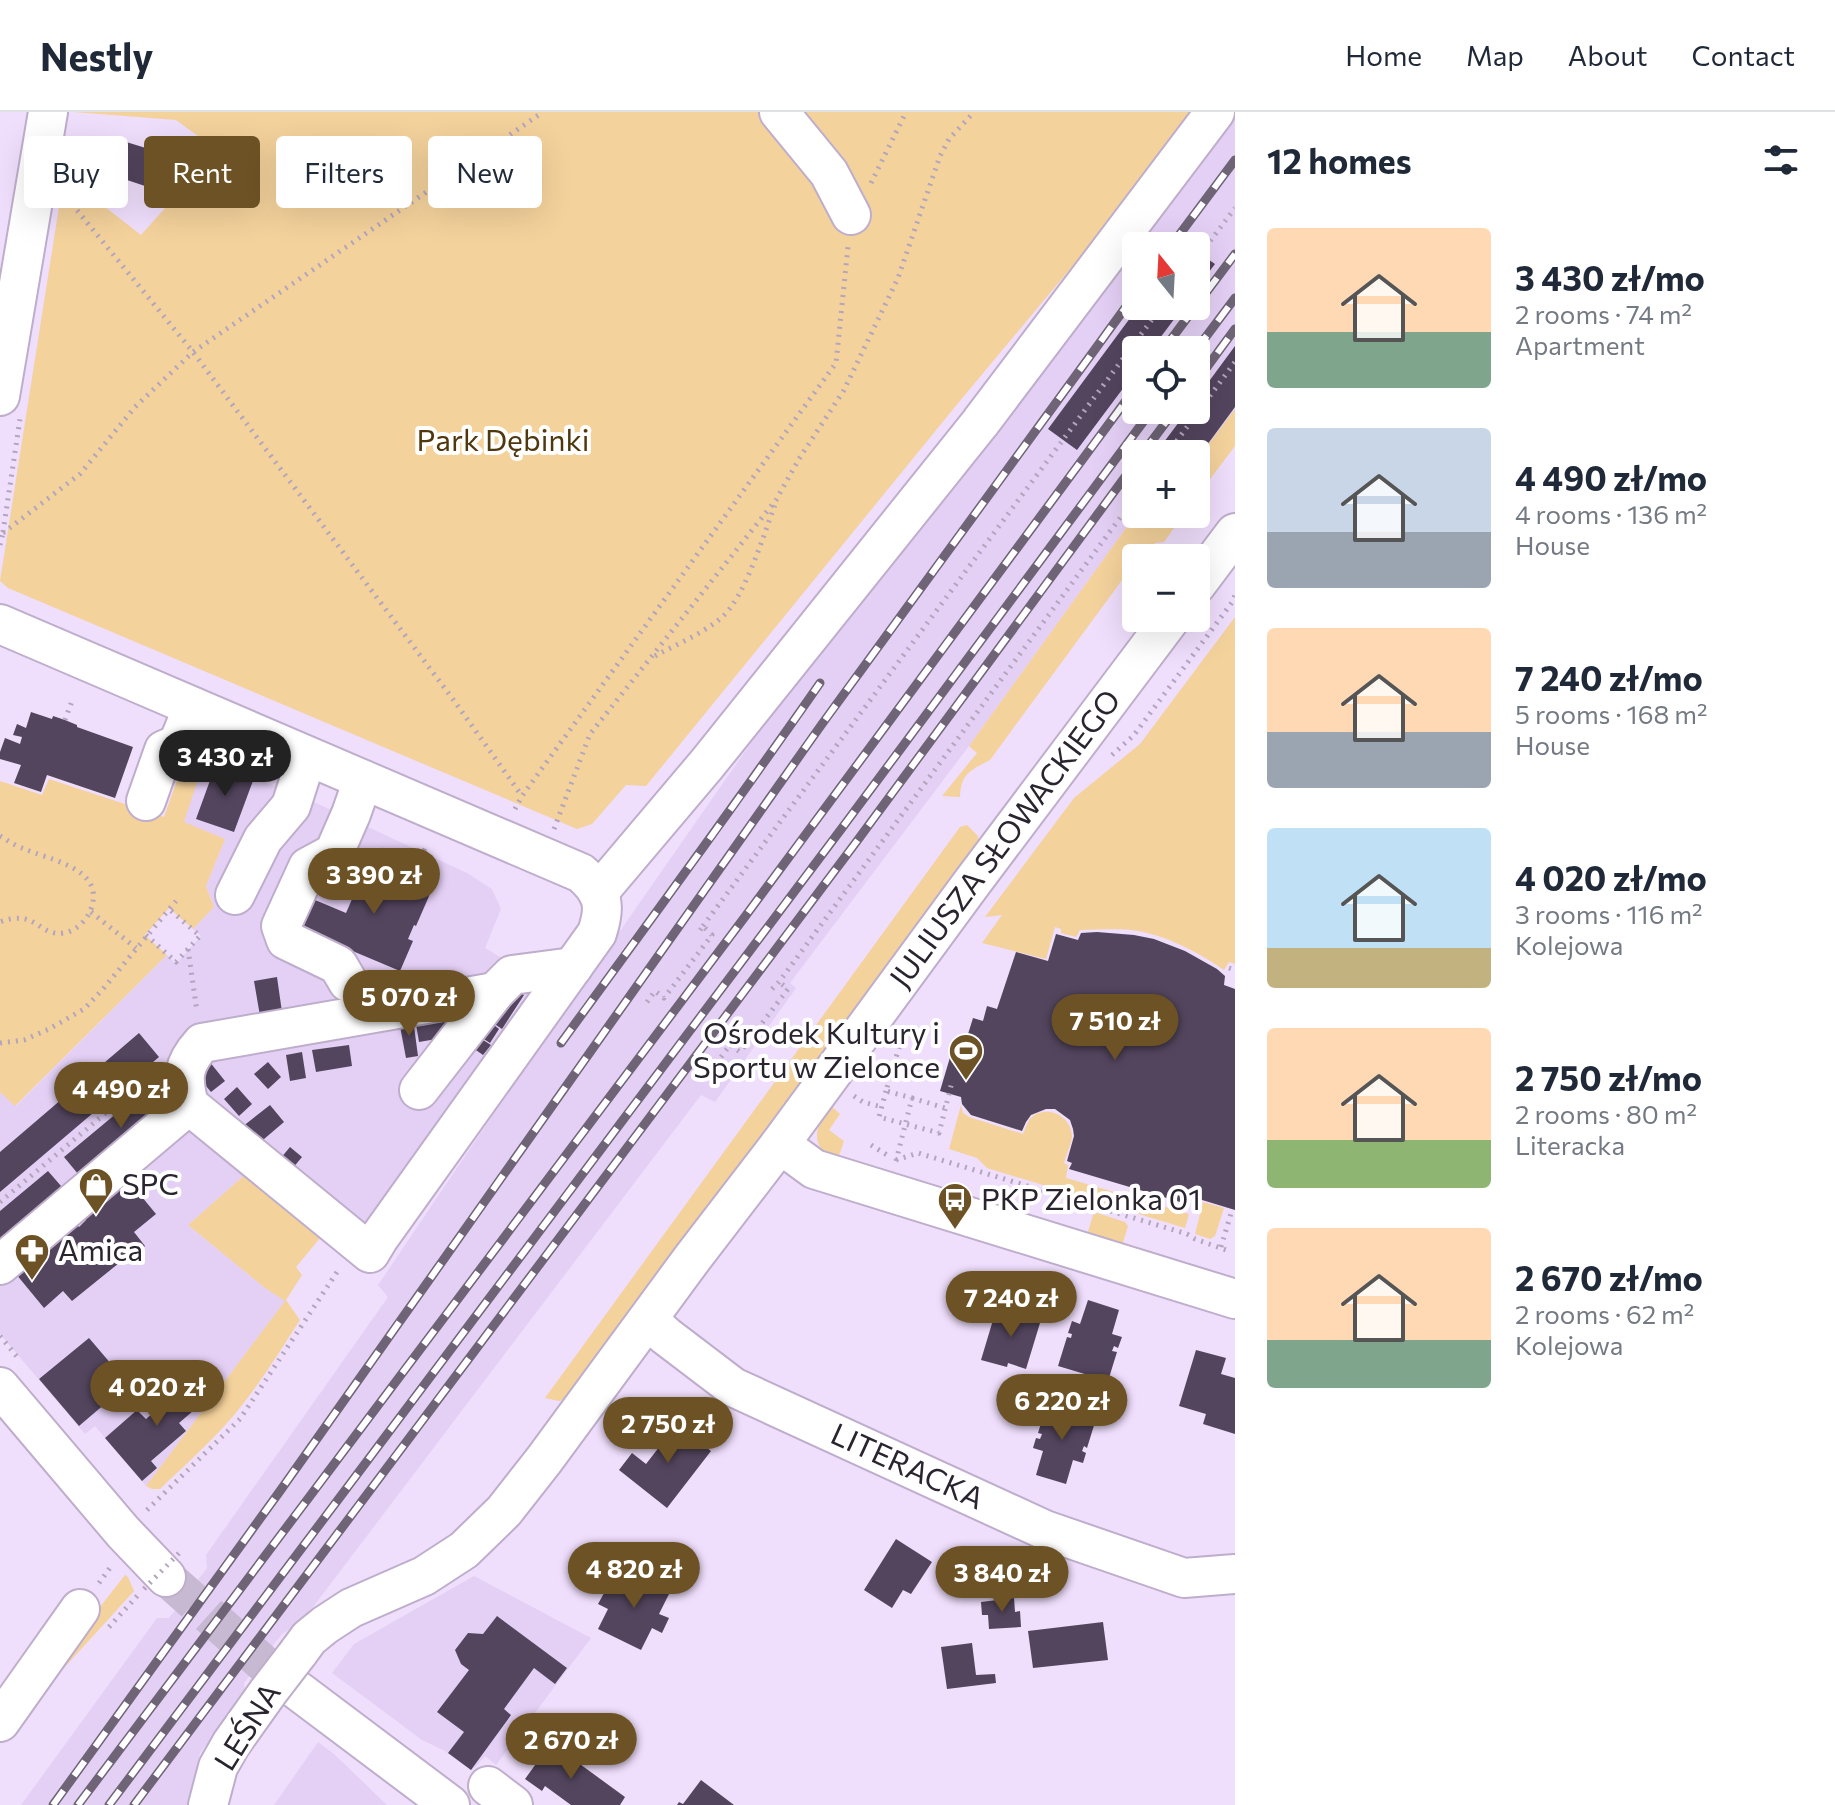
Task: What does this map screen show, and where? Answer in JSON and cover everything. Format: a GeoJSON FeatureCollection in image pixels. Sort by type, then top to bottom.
{"type":"FeatureCollection","features":[{"type":"Feature","properties":{"kind":"street"},"geometry":{"type":"LineString","coordinates":[[0,396],[48,112]]}},
{"type":"Feature","properties":{"kind":"street"},"geometry":{"type":"LineString","coordinates":[[779,112],[829,173],[851,215]]}},
{"type":"Feature","properties":{"kind":"street"},"geometry":{"type":"LineString","coordinates":[[590,883],[717,752],[980,423],[1215,112]]}},
{"type":"Feature","properties":{"kind":"street"},"geometry":{"type":"LineString","coordinates":[[1210,566],[1235,533]]}},
{"type":"Feature","properties":{"kind":"street"},"geometry":{"type":"LineString","coordinates":[[0,624],[541,856],[590,883],[603,903],[597,933],[370,1253],[189,1105],[184,1085],[185,1068],[191,1055],[202,1043],[495,992]]}},
{"type":"Feature","properties":{"kind":"street","name":"JULIUSZA SŁOWACKIEGO"},"geometry":{"type":"LineString","coordinates":[[288,1679],[309,1638],[325,1625],[351,1608],[424,1576],[464,1550],[504,1511],[1160,632]]}},
{"type":"Feature","properties":{"kind":"street"},"geometry":{"type":"LineString","coordinates":[[146,801],[164,750],[178,744],[193,707]]}},
{"type":"Feature","properties":{"kind":"street"},"geometry":{"type":"LineString","coordinates":[[235,895],[263,839],[291,806],[307,756]]}},
{"type":"Feature","properties":{"kind":"street"},"geometry":{"type":"LineString","coordinates":[[348,982],[338,965],[286,940],[281,926],[308,867],[334,853],[363,780]]}},
{"type":"Feature","properties":{"kind":"street"},"geometry":{"type":"LineString","coordinates":[[419,1090],[495,992],[512,975],[573,967]]}},
{"type":"Feature","properties":{"kind":"street"},"geometry":{"type":"LineString","coordinates":[[0,1265],[189,1105]]}},
{"type":"Feature","properties":{"kind":"street"},"geometry":{"type":"LineString","coordinates":[[780,1144],[814,1169],[1235,1299]]}},
{"type":"Feature","properties":{"kind":"street","name":"LITERACKA"},"geometry":{"type":"LineString","coordinates":[[648,1320],[733,1387],[1045,1530],[1184,1578],[1235,1574]]}},
{"type":"Feature","properties":{"kind":"street"},"geometry":{"type":"LineString","coordinates":[[0,1387],[123,1532],[164,1572]]}},
{"type":"Feature","properties":{"kind":"street"},"geometry":{"type":"LineString","coordinates":[[0,1722],[88,1598]]}},
{"type":"Feature","properties":{"kind":"street"},"geometry":{"type":"LineString","coordinates":[[288,1679],[450,1805]]}},
{"type":"Feature","properties":{"kind":"street","name":"LEŚNA"},"geometry":{"type":"LineString","coordinates":[[208,1805],[218,1767],[231,1744],[288,1679]]}},
{"type":"Feature","properties":{"kind":"path"},"geometry":{"type":"LineString","coordinates":[[0,545],[1,533],[80,474],[135,407],[193,352],[543,112]]}},
{"type":"Feature","properties":{"kind":"path"},"geometry":{"type":"LineString","coordinates":[[75,208],[193,352],[522,796],[836,363],[851,215],[876,176],[906,112]]}},
{"type":"Feature","properties":{"kind":"path"},"geometry":{"type":"LineString","coordinates":[[652,657],[709,627],[724,616],[735,600],[748,575],[776,500],[844,390],[898,278],[940,156],[949,139],[974,112]]}},
{"type":"Feature","properties":{"kind":"path"},"geometry":{"type":"LineString","coordinates":[[1210,241],[1235,208]]}},
{"type":"Feature","properties":{"kind":"path"},"geometry":{"type":"LineString","coordinates":[[697,935],[1152,320]]}},
{"type":"Feature","properties":{"kind":"path"},"geometry":{"type":"LineString","coordinates":[[1177,440],[1235,362]]}},
{"type":"Feature","properties":{"kind":"path"},"geometry":{"type":"LineString","coordinates":[[541,856],[558,821],[590,734],[776,500]]}},
{"type":"Feature","properties":{"kind":"path"},"geometry":{"type":"LineString","coordinates":[[772,989],[1122,515]]}},
{"type":"Feature","properties":{"kind":"path"},"geometry":{"type":"LineString","coordinates":[[1126,742],[1235,595]]}},
{"type":"Feature","properties":{"kind":"path"},"geometry":{"type":"LineString","coordinates":[[65,720],[72,701]]}},
{"type":"Feature","properties":{"kind":"path"},"geometry":{"type":"LineString","coordinates":[[0,836],[19,847],[78,870],[90,881],[95,895],[91,912],[81,925],[63,933],[45,930],[28,918],[13,917],[0,922]]}},
{"type":"Feature","properties":{"kind":"path"},"geometry":{"type":"LineString","coordinates":[[418,865],[379,849],[376,857],[414,874],[418,865],[425,848]]}},
{"type":"Feature","properties":{"kind":"path"},"geometry":{"type":"LineString","coordinates":[[0,1043],[24,1040],[84,1009],[176,901]]}},
{"type":"Feature","properties":{"kind":"path"},"geometry":{"type":"LineString","coordinates":[[146,935],[176,962],[200,936],[169,909]]}},
{"type":"Feature","properties":{"kind":"path"},"geometry":{"type":"LineString","coordinates":[[91,912],[136,948]]}},
{"type":"Feature","properties":{"kind":"path"},"geometry":{"type":"LineString","coordinates":[[647,1002],[655,991],[664,998],[712,935],[703,926]]}},
{"type":"Feature","properties":{"kind":"path"},"geometry":{"type":"LineString","coordinates":[[188,949],[202,1043]]}},
{"type":"Feature","properties":{"kind":"path"},"geometry":{"type":"LineString","coordinates":[[721,1057],[730,1045],[740,1052],[788,989],[779,982]]}},
{"type":"Feature","properties":{"kind":"path"},"geometry":{"type":"LineString","coordinates":[[901,1041],[879,1117],[939,1133],[952,1082]]}},
{"type":"Feature","properties":{"kind":"path"},"geometry":{"type":"LineString","coordinates":[[0,1202],[155,1072]]}},
{"type":"Feature","properties":{"kind":"path"},"geometry":{"type":"LineString","coordinates":[[886,1091],[945,1108]]}},
{"type":"Feature","properties":{"kind":"path"},"geometry":{"type":"LineString","coordinates":[[843,1104],[851,1094],[863,1102],[882,1107]]}},
{"type":"Feature","properties":{"kind":"path"},"geometry":{"type":"LineString","coordinates":[[892,1173],[912,1098]]}},
{"type":"Feature","properties":{"kind":"path"},"geometry":{"type":"LineString","coordinates":[[896,1160],[918,1153],[1187,1234],[1229,1251]]}},
{"type":"Feature","properties":{"kind":"path"},"geometry":{"type":"LineString","coordinates":[[1221,1247],[1232,1210]]}},
{"type":"Feature","properties":{"kind":"path"},"geometry":{"type":"LineString","coordinates":[[145,1512],[240,1419],[342,1264]]}},
{"type":"Feature","properties":{"kind":"path"},"geometry":{"type":"LineString","coordinates":[[88,1598],[117,1557]]}},
{"type":"Feature","properties":{"kind":"shaded area"},"geometry":{"type":"Polygon","coordinates":[[[1228,112],[1235,112],[1235,409],[1210,442],[1122,440],[1122,528],[1126,528],[972,742],[790,983],[796,988],[715,1102],[701,1095],[304,1619],[282,1634],[244,1683],[245,1694],[200,1753],[189,1805],[21,1805],[157,1618],[169,1618],[207,1568],[206,1555],[388,1297],[378,1285],[753,740],[1122,251],[1122,320],[1210,320],[1210,232],[1137,232],[1228,112]]]}},
{"type":"Feature","properties":{"kind":"shaded area"},"geometry":{"type":"Polygon","coordinates":[[[205,758],[314,802],[467,873],[492,889],[501,909],[485,948],[540,981],[361,1229],[199,1106],[0,1271],[0,1092],[16,1106],[167,955],[176,964],[201,936],[193,929],[214,907],[206,886],[225,839],[183,823],[205,758]]]}},
{"type":"Feature","properties":{"kind":"shaded area"},"geometry":{"type":"Polygon","coordinates":[[[185,1127],[248,1172],[188,1225],[265,1288],[286,1300],[146,1486],[95,1426],[85,1434],[0,1334],[0,1277],[185,1127]]]}},
{"type":"Feature","properties":{"kind":"shaded area"},"geometry":{"type":"Polygon","coordinates":[[[474,1576],[591,1638],[496,1765],[485,1756],[472,1771],[445,1751],[422,1740],[332,1673],[354,1644],[474,1576]]]}},
{"type":"Feature","properties":{"kind":"shaded area"},"geometry":{"type":"Polygon","coordinates":[[[318,1742],[334,1754],[387,1805],[274,1805],[318,1742]]]}},
{"type":"Feature","properties":{"kind":"green space","name":"Park Dębinki"},"geometry":{"type":"Polygon","coordinates":[[[74,112],[1201,112],[959,402],[646,786],[626,785],[592,824],[577,829],[8,588],[0,581],[59,208],[106,208],[141,235],[165,208],[260,208],[260,136],[198,136],[176,120],[74,112]]]}},
{"type":"Feature","properties":{"kind":"green space"},"geometry":{"type":"Polygon","coordinates":[[[1235,409],[1235,446],[1210,479],[1210,442],[1235,409]]]}},
{"type":"Feature","properties":{"kind":"green space"},"geometry":{"type":"Polygon","coordinates":[[[1126,528],[1174,528],[1164,542],[1122,544],[1122,580],[990,760],[965,777],[960,797],[942,796],[977,753],[969,746],[1126,528]]]}},
{"type":"Feature","properties":{"kind":"green space"},"geometry":{"type":"Polygon","coordinates":[[[1235,617],[1235,964],[1229,962],[1224,970],[1172,941],[1131,930],[1080,930],[1076,937],[1061,933],[1061,929],[1055,927],[1046,959],[982,943],[1002,915],[985,917],[1074,798],[1140,744],[1235,617]]]}},
{"type":"Feature","properties":{"kind":"green space"},"geometry":{"type":"Polygon","coordinates":[[[187,752],[205,758],[184,822],[225,839],[206,886],[214,907],[193,929],[169,908],[145,935],[167,955],[15,1106],[0,1092],[0,781],[42,795],[49,779],[164,817],[187,752]]]}},
{"type":"Feature","properties":{"kind":"green space"},"geometry":{"type":"Polygon","coordinates":[[[967,825],[980,841],[978,849],[569,1398],[559,1401],[545,1398],[960,827],[967,825]]]}},
{"type":"Feature","properties":{"kind":"green space"},"geometry":{"type":"Polygon","coordinates":[[[830,1105],[840,1114],[829,1130],[844,1141],[837,1162],[822,1149],[817,1136],[820,1122],[830,1105]]]}},
{"type":"Feature","properties":{"kind":"green space"},"geometry":{"type":"Polygon","coordinates":[[[961,1105],[963,1113],[969,1117],[1023,1134],[1033,1116],[1046,1112],[1058,1115],[1068,1124],[1072,1137],[1064,1163],[1068,1165],[1066,1178],[1189,1214],[1185,1228],[987,1168],[977,1158],[949,1149],[961,1105]]]}},
{"type":"Feature","properties":{"kind":"green space"},"geometry":{"type":"Polygon","coordinates":[[[248,1172],[325,1232],[296,1267],[302,1275],[286,1300],[300,1320],[234,1415],[160,1489],[152,1489],[146,1486],[285,1301],[188,1225],[248,1172]]]}},
{"type":"Feature","properties":{"kind":"green space"},"geometry":{"type":"Polygon","coordinates":[[[1203,1202],[1224,1208],[1215,1236],[1210,1239],[1195,1234],[1203,1202]]]}},
{"type":"Feature","properties":{"kind":"green space"},"geometry":{"type":"Polygon","coordinates":[[[1097,1213],[1125,1222],[1128,1226],[1122,1246],[1087,1235],[1093,1215],[1097,1213]]]}},
{"type":"Feature","properties":{"kind":"green space"},"geometry":{"type":"Polygon","coordinates":[[[125,1575],[134,1591],[14,1723],[11,1721],[125,1575]]]}},
{"type":"Feature","properties":{"kind":"building"},"geometry":{"type":"Polygon","coordinates":[[[128,143],[144,147],[144,186],[128,180],[128,143]]]}},
{"type":"Feature","properties":{"kind":"building"},"geometry":{"type":"Polygon","coordinates":[[[1129,320],[1174,320],[1162,336],[1122,336],[1122,390],[1077,450],[1048,429],[1129,320]]]}},
{"type":"Feature","properties":{"kind":"building"},"geometry":{"type":"Polygon","coordinates":[[[1235,346],[1235,407],[1210,441],[1166,440],[1178,424],[1210,424],[1210,380],[1235,346]]]}},
{"type":"Feature","properties":{"kind":"building"},"geometry":{"type":"Polygon","coordinates":[[[31,712],[65,720],[133,747],[115,798],[47,775],[41,792],[14,783],[21,765],[0,759],[0,752],[5,738],[20,744],[22,737],[13,735],[17,724],[26,728],[31,712]]]}},
{"type":"Feature","properties":{"kind":"building"},"geometry":{"type":"Polygon","coordinates":[[[216,764],[254,778],[234,832],[196,819],[216,764]]]}},
{"type":"Feature","properties":{"kind":"building"},"geometry":{"type":"Polygon","coordinates":[[[369,860],[403,874],[404,871],[433,887],[408,939],[413,941],[400,971],[298,928],[307,906],[312,907],[315,900],[346,913],[369,860]]]}},
{"type":"Feature","properties":{"kind":"building"},"geometry":{"type":"Polygon","coordinates":[[[1081,933],[1154,939],[1185,951],[1217,969],[1225,976],[1224,985],[1235,989],[1235,1210],[1189,1196],[1187,1204],[1069,1169],[1072,1163],[1067,1161],[1073,1129],[1070,1120],[1055,1109],[1031,1115],[1022,1131],[971,1115],[962,1104],[961,1097],[940,1091],[954,1044],[964,1047],[973,1018],[983,1021],[987,1006],[997,1009],[1016,952],[1048,961],[1056,934],[1078,940],[1081,933]]]}},
{"type":"Feature","properties":{"kind":"building"},"geometry":{"type":"Polygon","coordinates":[[[277,977],[282,1012],[260,1016],[254,981],[277,977]]]}},
{"type":"Feature","properties":{"kind":"building"},"geometry":{"type":"Polygon","coordinates":[[[515,989],[524,995],[502,1029],[490,1021],[515,989]]]}},
{"type":"Feature","properties":{"kind":"building"},"geometry":{"type":"Polygon","coordinates":[[[444,1013],[462,1029],[449,1032],[444,1018],[448,1037],[419,1042],[415,1018],[444,1013]]]}},
{"type":"Feature","properties":{"kind":"building"},"geometry":{"type":"Polygon","coordinates":[[[413,1019],[418,1056],[406,1058],[399,1021],[413,1019]]]}},
{"type":"Feature","properties":{"kind":"building"},"geometry":{"type":"Polygon","coordinates":[[[489,1021],[499,1029],[490,1043],[479,1036],[489,1021]]]}},
{"type":"Feature","properties":{"kind":"building"},"geometry":{"type":"Polygon","coordinates":[[[139,1033],[159,1057],[0,1192],[0,1152],[139,1033]]]}},
{"type":"Feature","properties":{"kind":"building"},"geometry":{"type":"Polygon","coordinates":[[[480,1038],[491,1045],[483,1055],[473,1048],[480,1038]]]}},
{"type":"Feature","properties":{"kind":"building"},"geometry":{"type":"Polygon","coordinates":[[[349,1045],[352,1066],[316,1072],[312,1050],[349,1045]]]}},
{"type":"Feature","properties":{"kind":"building"},"geometry":{"type":"Polygon","coordinates":[[[302,1052],[306,1078],[290,1081],[286,1055],[302,1052]]]}},
{"type":"Feature","properties":{"kind":"building"},"geometry":{"type":"Polygon","coordinates":[[[209,1061],[225,1081],[211,1092],[195,1073],[209,1061]]]}},
{"type":"Feature","properties":{"kind":"building"},"geometry":{"type":"Polygon","coordinates":[[[268,1062],[281,1077],[268,1089],[254,1074],[268,1062]]]}},
{"type":"Feature","properties":{"kind":"building"},"geometry":{"type":"Polygon","coordinates":[[[162,1082],[180,1103],[83,1180],[64,1157],[141,1093],[144,1097],[162,1082]]]}},
{"type":"Feature","properties":{"kind":"building"},"geometry":{"type":"Polygon","coordinates":[[[237,1087],[252,1104],[239,1116],[224,1099],[237,1087]]]}},
{"type":"Feature","properties":{"kind":"building"},"geometry":{"type":"Polygon","coordinates":[[[270,1105],[284,1122],[257,1145],[242,1127],[270,1105]]]}},
{"type":"Feature","properties":{"kind":"building"},"geometry":{"type":"Polygon","coordinates":[[[290,1147],[302,1157],[292,1169],[280,1159],[290,1147]]]}},
{"type":"Feature","properties":{"kind":"building"},"geometry":{"type":"Polygon","coordinates":[[[48,1171],[68,1194],[0,1246],[0,1211],[48,1171]]]}},
{"type":"Feature","properties":{"kind":"building"},"geometry":{"type":"Polygon","coordinates":[[[128,1180],[156,1214],[134,1232],[145,1246],[72,1301],[63,1291],[44,1308],[16,1274],[75,1223],[79,1227],[86,1220],[83,1217],[128,1180]]]}},
{"type":"Feature","properties":{"kind":"building"},"geometry":{"type":"Polygon","coordinates":[[[1088,1300],[1119,1310],[1112,1334],[1122,1337],[1118,1348],[1114,1346],[1112,1351],[1117,1352],[1108,1381],[1058,1366],[1067,1337],[1071,1338],[1072,1334],[1068,1333],[1072,1321],[1080,1324],[1088,1300]]]}},
{"type":"Feature","properties":{"kind":"building"},"geometry":{"type":"Polygon","coordinates":[[[996,1310],[1020,1316],[1026,1312],[1038,1315],[1040,1323],[1026,1369],[981,1360],[996,1310]]]}},
{"type":"Feature","properties":{"kind":"building"},"geometry":{"type":"Polygon","coordinates":[[[89,1338],[112,1365],[104,1371],[120,1391],[79,1426],[39,1379],[89,1338]]]}},
{"type":"Feature","properties":{"kind":"building"},"geometry":{"type":"Polygon","coordinates":[[[1196,1350],[1226,1358],[1221,1374],[1235,1378],[1235,1434],[1203,1424],[1206,1414],[1179,1406],[1196,1350]]]}},
{"type":"Feature","properties":{"kind":"building"},"geometry":{"type":"Polygon","coordinates":[[[199,1373],[215,1392],[179,1423],[186,1431],[151,1461],[157,1468],[142,1481],[105,1438],[137,1410],[146,1419],[199,1373]]]}},
{"type":"Feature","properties":{"kind":"building"},"geometry":{"type":"Polygon","coordinates":[[[1047,1404],[1096,1419],[1087,1448],[1084,1446],[1082,1451],[1086,1453],[1083,1463],[1073,1460],[1066,1484],[1036,1475],[1043,1451],[1033,1448],[1036,1438],[1040,1439],[1042,1434],[1038,1433],[1047,1404]]]}},
{"type":"Feature","properties":{"kind":"building"},"geometry":{"type":"Polygon","coordinates":[[[677,1424],[711,1451],[667,1508],[619,1470],[632,1453],[646,1464],[660,1446],[655,1443],[665,1430],[669,1434],[677,1424]]]}},
{"type":"Feature","properties":{"kind":"building"},"geometry":{"type":"Polygon","coordinates":[[[896,1539],[932,1562],[911,1594],[903,1590],[892,1608],[864,1590],[896,1539]]]}},
{"type":"Feature","properties":{"kind":"building"},"geometry":{"type":"Polygon","coordinates":[[[626,1571],[670,1592],[659,1614],[669,1618],[662,1633],[652,1628],[641,1650],[598,1629],[608,1609],[598,1604],[608,1586],[617,1591],[626,1571]]]}},
{"type":"Feature","properties":{"kind":"building"},"geometry":{"type":"Polygon","coordinates":[[[1014,1598],[1015,1612],[1020,1611],[1021,1627],[989,1629],[988,1615],[982,1615],[981,1602],[1014,1598]]]}},
{"type":"Feature","properties":{"kind":"building"},"geometry":{"type":"Polygon","coordinates":[[[497,1616],[567,1668],[555,1684],[534,1668],[504,1709],[511,1715],[471,1770],[448,1753],[464,1732],[437,1712],[469,1670],[461,1664],[455,1650],[468,1633],[483,1634],[497,1616]]]}},
{"type":"Feature","properties":{"kind":"building"},"geometry":{"type":"Polygon","coordinates":[[[1103,1622],[1108,1660],[1033,1668],[1028,1631],[1103,1622]]]}},
{"type":"Feature","properties":{"kind":"building"},"geometry":{"type":"Polygon","coordinates":[[[972,1643],[976,1675],[995,1674],[996,1683],[947,1689],[941,1647],[972,1643]]]}},
{"type":"Feature","properties":{"kind":"building"},"geometry":{"type":"Polygon","coordinates":[[[551,1743],[625,1797],[620,1805],[571,1805],[545,1786],[542,1791],[525,1779],[551,1743]]]}},
{"type":"Feature","properties":{"kind":"building"},"geometry":{"type":"Polygon","coordinates":[[[701,1780],[734,1805],[677,1805],[679,1802],[683,1804],[701,1780]]]}},
{"type":"Feature","properties":{"kind":"tunnel"},"geometry":{"type":"LineString","coordinates":[[166,1577],[297,1690]]}},
{"type":"Feature","properties":{"kind":"railway"},"geometry":{"type":"LineString","coordinates":[[1181,232],[1235,160]]}},
{"type":"Feature","properties":{"kind":"railway"},"geometry":{"type":"LineString","coordinates":[[1174,336],[1235,254]]}},
{"type":"Feature","properties":{"kind":"railway"},"geometry":{"type":"LineString","coordinates":[[1206,336],[1235,298]]}},
{"type":"Feature","properties":{"kind":"railway"},"geometry":{"type":"LineString","coordinates":[[53,1805],[280,1491],[822,724],[1122,312]]}},
{"type":"Feature","properties":{"kind":"railway"},"geometry":{"type":"LineString","coordinates":[[1210,363],[1235,329]]}},
{"type":"Feature","properties":{"kind":"railway"},"geometry":{"type":"LineString","coordinates":[[78,1805],[744,918],[1122,406]]}},
{"type":"Feature","properties":{"kind":"railway"},"geometry":{"type":"LineString","coordinates":[[109,1805],[1142,424]]}},
{"type":"Feature","properties":{"kind":"railway"},"geometry":{"type":"LineString","coordinates":[[1152,440],[1164,424]]}},
{"type":"Feature","properties":{"kind":"railway"},"geometry":{"type":"LineString","coordinates":[[134,1805],[857,841],[1122,481]]}},
{"type":"Feature","properties":{"kind":"railway"},"geometry":{"type":"LineString","coordinates":[[561,1043],[820,683]]}},
{"type":"Feature","properties":{"kind":"place","name":"Ośrodek Kultury i Sportu w Zielonce"},"geometry":{"type":"Point","coordinates":[966,1082]}},
{"type":"Feature","properties":{"kind":"place","name":"SPC"},"geometry":{"type":"Point","coordinates":[96,1216]}},
{"type":"Feature","properties":{"kind":"place","name":"PKP Zielonka 01"},"geometry":{"type":"Point","coordinates":[955,1231]}},
{"type":"Feature","properties":{"kind":"place","name":"Amica"},"geometry":{"type":"Point","coordinates":[32,1282]}}]}
